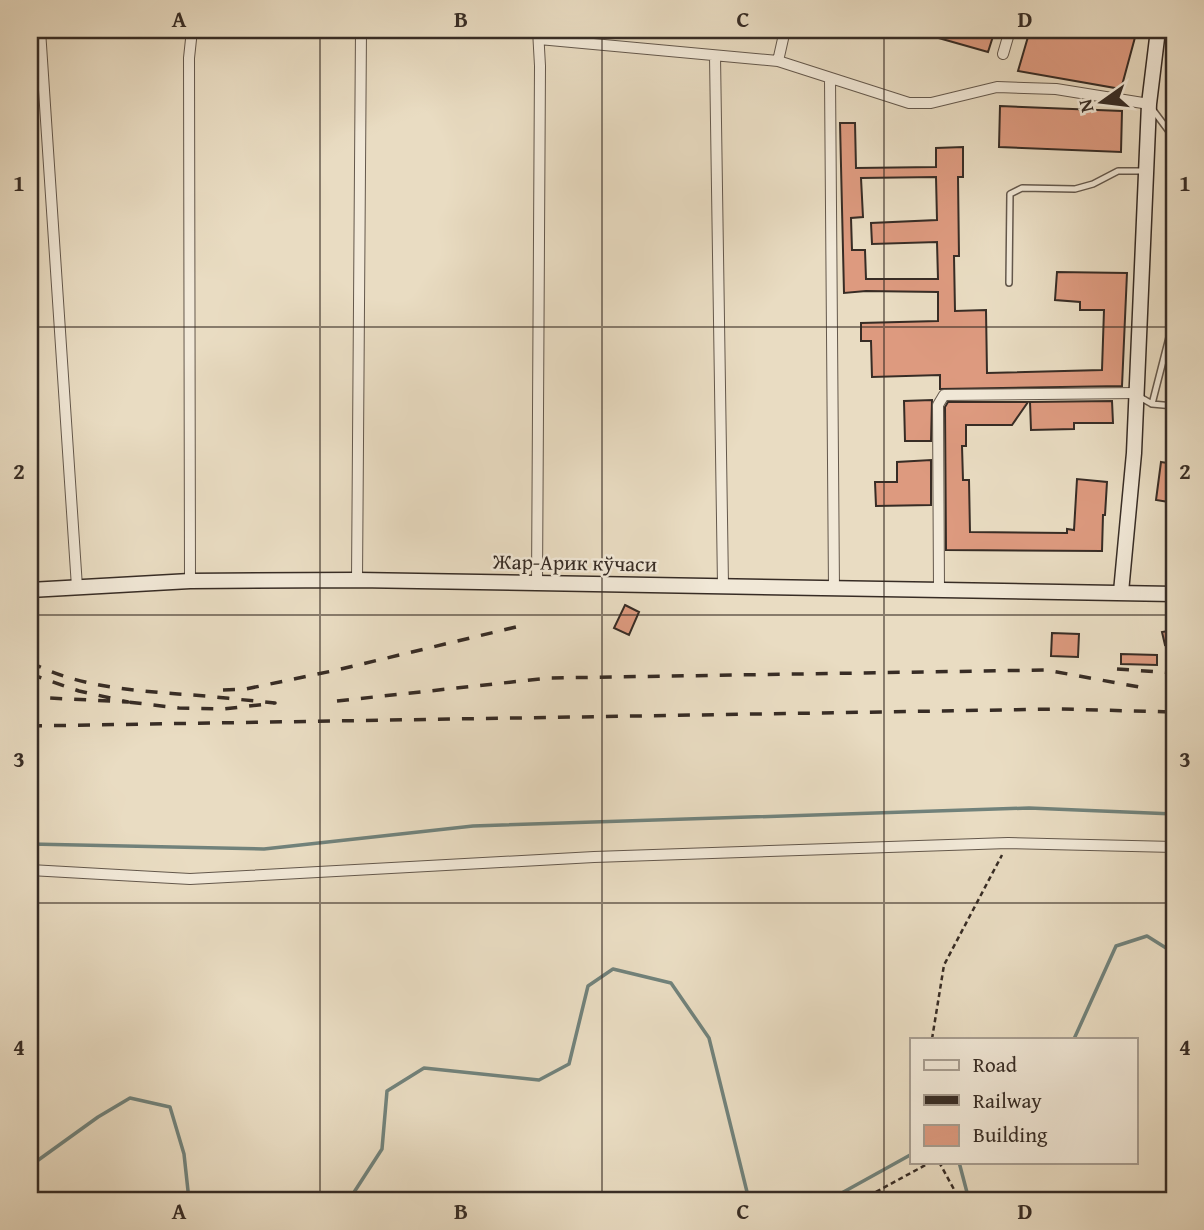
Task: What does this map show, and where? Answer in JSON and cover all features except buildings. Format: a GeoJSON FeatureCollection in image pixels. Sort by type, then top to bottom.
{"type":"FeatureCollection","features":[{"type":"Feature","properties":{"kind":"main road"},"geometry":{"type":"LineString","coordinates":[[1121,592],[1134,453],[1149,104],[1158,30]]}},
{"type":"Feature","properties":{"kind":"main road","name":"Жар-Арик кўчаси"},"geometry":{"type":"LineString","coordinates":[[30,590],[190,581],[357,580],[1174,594]]}},
{"type":"Feature","properties":{"kind":"street"},"geometry":{"type":"LineString","coordinates":[[40,30],[77,587]]}},
{"type":"Feature","properties":{"kind":"street"},"geometry":{"type":"LineString","coordinates":[[190,581],[188,58],[191,30]]}},
{"type":"Feature","properties":{"kind":"street"},"geometry":{"type":"LineString","coordinates":[[357,580],[361,30]]}},
{"type":"Feature","properties":{"kind":"street"},"geometry":{"type":"LineString","coordinates":[[778,61],[785,30]]}},
{"type":"Feature","properties":{"kind":"street"},"geometry":{"type":"LineString","coordinates":[[1003,54],[1010,30]]}},
{"type":"Feature","properties":{"kind":"street"},"geometry":{"type":"LineString","coordinates":[[537,584],[539,34],[715,56],[778,61],[909,103],[931,103],[997,87],[1056,89],[1149,104]]}},
{"type":"Feature","properties":{"kind":"street"},"geometry":{"type":"LineString","coordinates":[[715,56],[723,585]]}},
{"type":"Feature","properties":{"kind":"street"},"geometry":{"type":"LineString","coordinates":[[830,79],[834,589]]}},
{"type":"Feature","properties":{"kind":"street"},"geometry":{"type":"LineString","coordinates":[[939,590],[937,405],[944,395],[1137,394]]}},
{"type":"Feature","properties":{"kind":"street"},"geometry":{"type":"LineString","coordinates":[[30,870],[190,879],[594,857],[1008,842],[1174,847]]}},
{"type":"Feature","properties":{"kind":"lane"},"geometry":{"type":"LineString","coordinates":[[1149,104],[1174,138]]}},
{"type":"Feature","properties":{"kind":"lane"},"geometry":{"type":"LineString","coordinates":[[1009,283],[1010,194],[1022,188],[1075,189],[1093,184],[1118,171],[1148,170]]}},
{"type":"Feature","properties":{"kind":"lane"},"geometry":{"type":"LineString","coordinates":[[1152,404],[1174,318]]}},
{"type":"Feature","properties":{"kind":"lane"},"geometry":{"type":"LineString","coordinates":[[1137,394],[1152,404],[1174,406]]}},
{"type":"Feature","properties":{"kind":"path"},"geometry":{"type":"LineString","coordinates":[[932,1038],[944,965],[1008,842]]}},
{"type":"Feature","properties":{"kind":"path"},"geometry":{"type":"LineString","coordinates":[[861,1200],[927,1164]]}},
{"type":"Feature","properties":{"kind":"path"},"geometry":{"type":"LineString","coordinates":[[940,1164],[958,1200]]}},
{"type":"Feature","properties":{"kind":"waterway"},"geometry":{"type":"LineString","coordinates":[[30,844],[264,849],[473,826],[1029,808],[1174,814]]}},
{"type":"Feature","properties":{"kind":"waterway"},"geometry":{"type":"LineString","coordinates":[[1074,1038],[1116,946],[1147,936],[1174,953]]}},
{"type":"Feature","properties":{"kind":"waterway"},"geometry":{"type":"LineString","coordinates":[[349,1200],[382,1149],[387,1091],[424,1068],[539,1080],[569,1064],[588,986],[613,969],[671,983],[709,1038],[749,1200]]}},
{"type":"Feature","properties":{"kind":"waterway"},"geometry":{"type":"LineString","coordinates":[[30,1166],[98,1117],[130,1098],[170,1107],[184,1154],[189,1200]]}},
{"type":"Feature","properties":{"kind":"waterway"},"geometry":{"type":"LineString","coordinates":[[829,1200],[910,1155]]}},
{"type":"Feature","properties":{"kind":"waterway"},"geometry":{"type":"LineString","coordinates":[[960,1164],[969,1200]]}},
{"type":"Feature","properties":{"kind":"railway"},"geometry":{"type":"LineString","coordinates":[[223,690],[246,689],[337,670],[520,626]]}},
{"type":"Feature","properties":{"kind":"railway"},"geometry":{"type":"LineString","coordinates":[[30,662],[84,682],[140,691],[275,703],[224,709],[179,708],[128,702]]}},
{"type":"Feature","properties":{"kind":"railway"},"geometry":{"type":"LineString","coordinates":[[1117,669],[1174,673]]}},
{"type":"Feature","properties":{"kind":"railway"},"geometry":{"type":"LineString","coordinates":[[337,701],[549,678],[1046,670],[1150,689]]}},
{"type":"Feature","properties":{"kind":"railway"},"geometry":{"type":"LineString","coordinates":[[30,674],[79,691],[128,702],[30,697]]}},
{"type":"Feature","properties":{"kind":"railway"},"geometry":{"type":"LineString","coordinates":[[30,726],[1060,709],[1174,712]]}}]}
